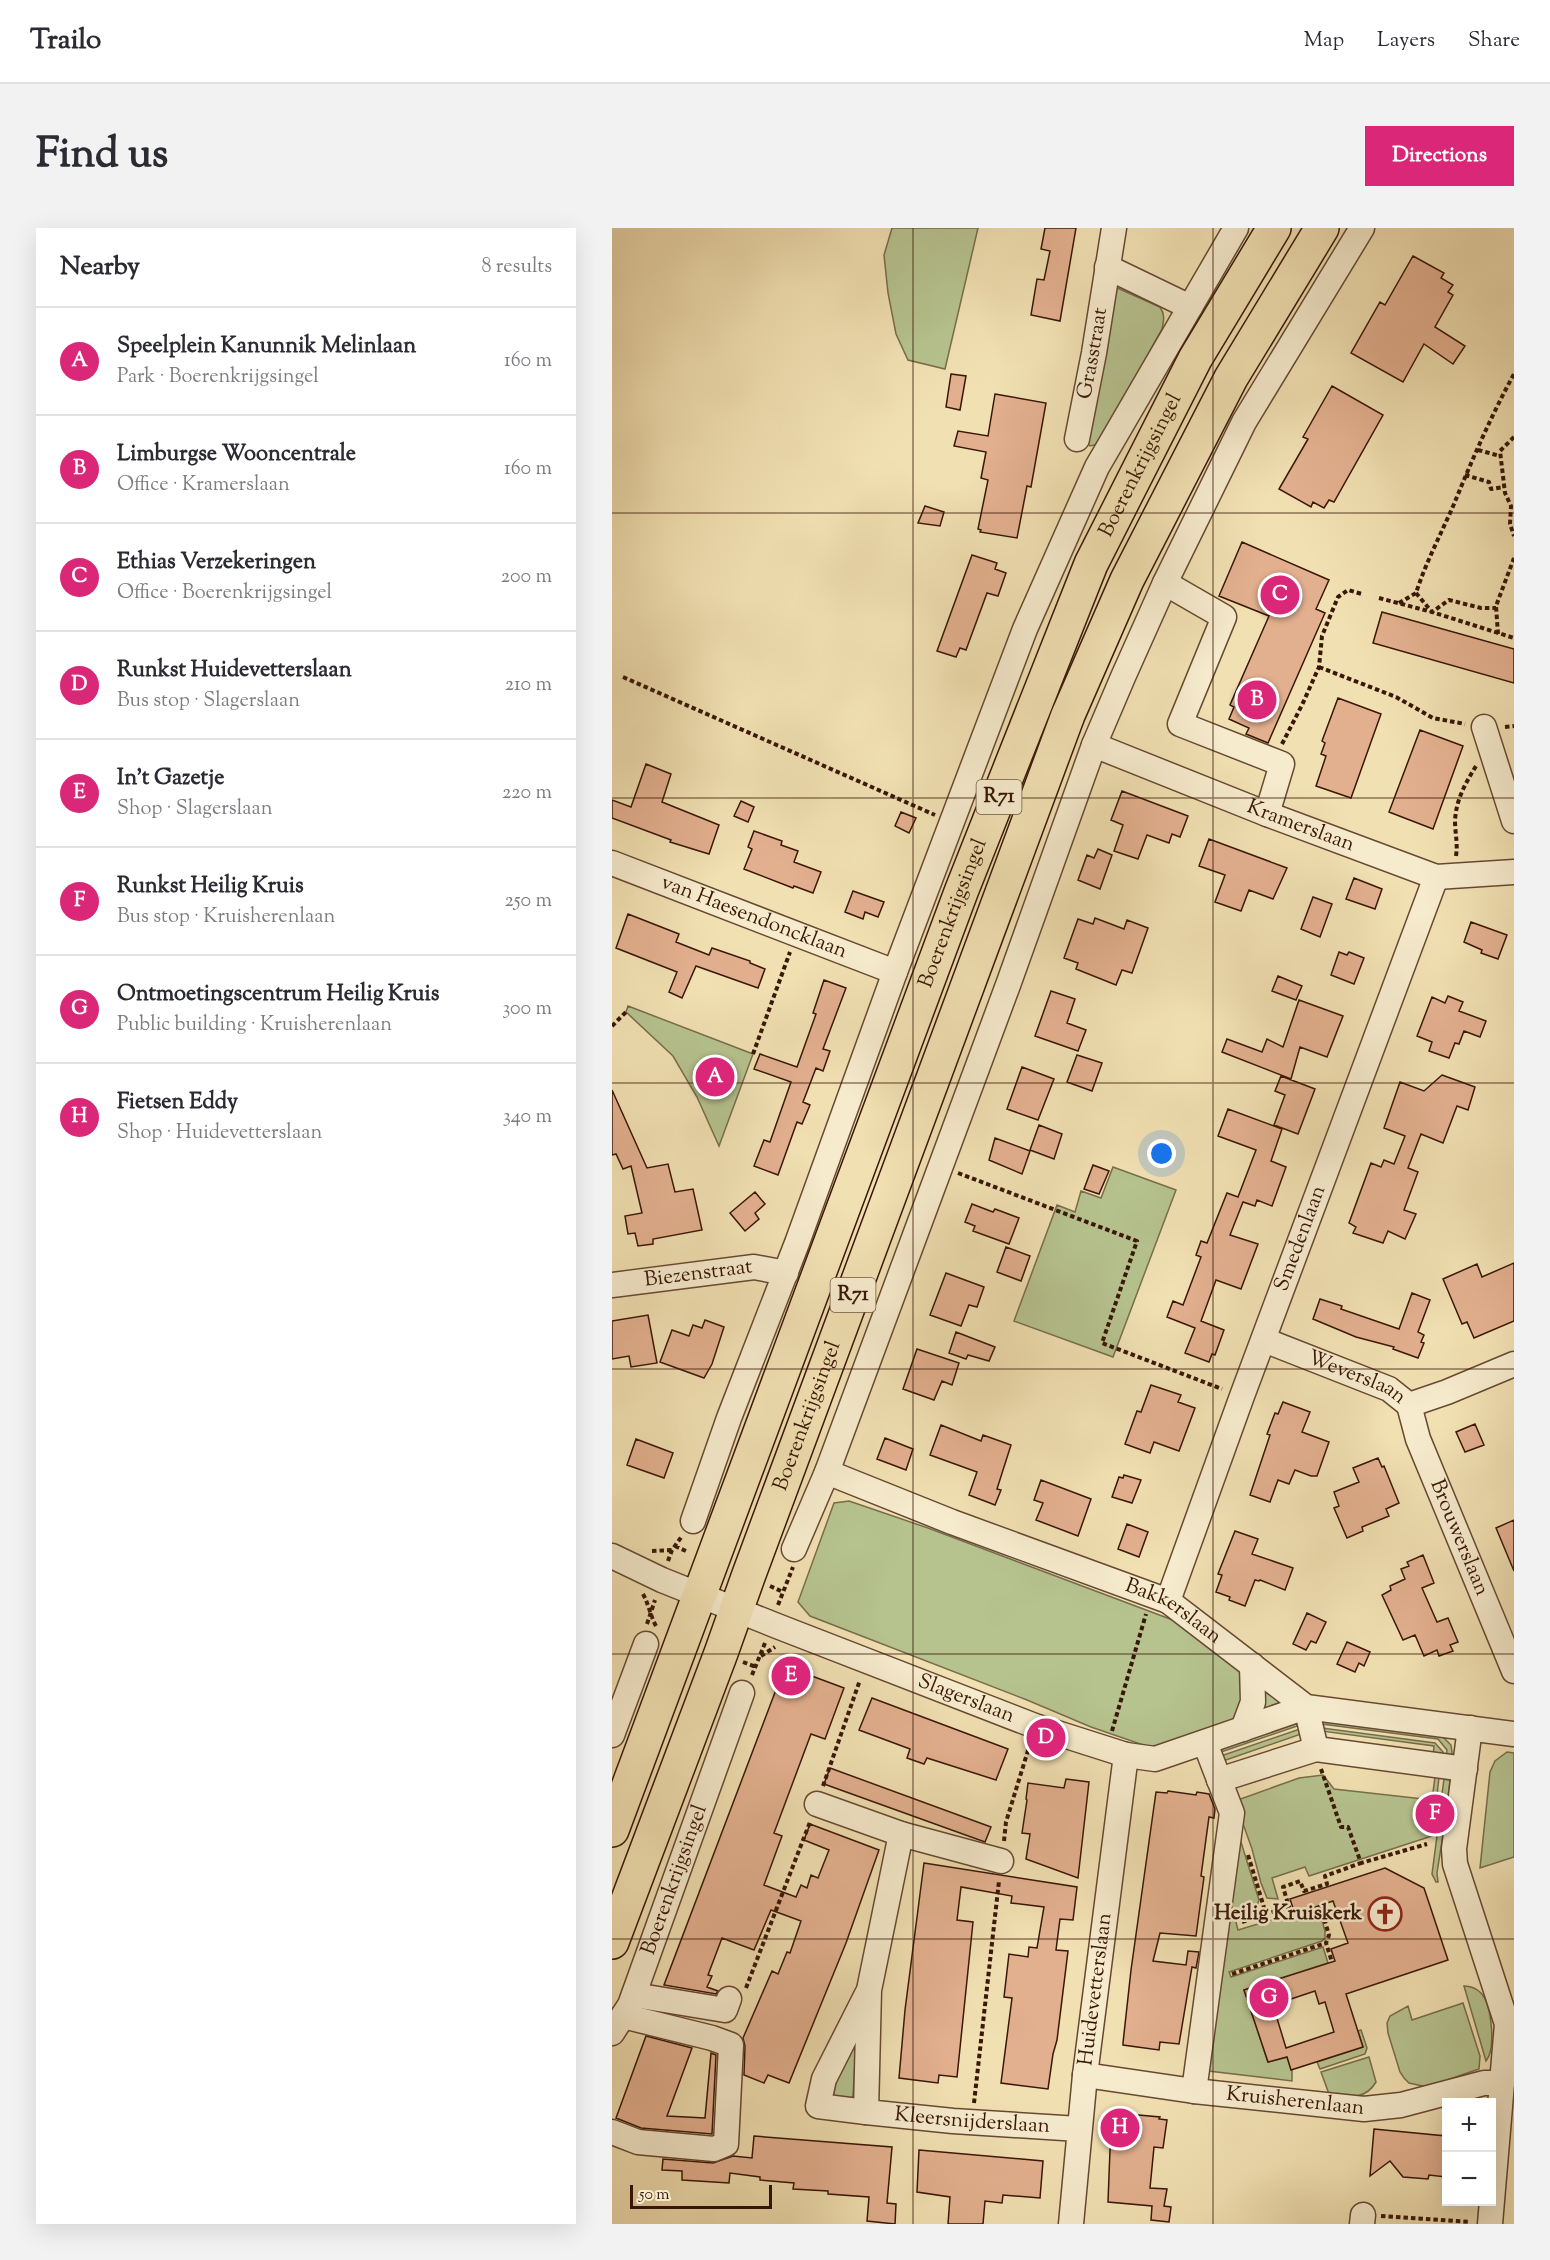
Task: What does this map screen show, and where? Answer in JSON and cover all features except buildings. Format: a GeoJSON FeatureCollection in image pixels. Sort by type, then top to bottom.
{"type":"FeatureCollection","features":[{"type":"Feature","properties":{"kind":"highway","name":"Boerenkrijgsingel"},"geometry":{"type":"LineString","coordinates":[[612,1830],[957,903],[1091,564],[1195,359],[1274,228]]}},
{"type":"Feature","properties":{"kind":"highway","name":"Boerenkrijgsingel"},"geometry":{"type":"LineString","coordinates":[[612,1942],[1005,890],[1068,715],[1127,580],[1232,378],[1322,228]]}},
{"type":"Feature","properties":{"kind":"street","name":"Grasstraat"},"geometry":{"type":"LineString","coordinates":[[1077,439],[1094,353],[1114,228]]}},
{"type":"Feature","properties":{"kind":"street","name":"Boerenkrijgsingel"},"geometry":{"type":"LineString","coordinates":[[693,1521],[762,1329],[786,1273],[895,972],[1025,629],[1096,467],[1236,228]]}},
{"type":"Feature","properties":{"kind":"street","name":"Boerenkrijgsingel"},"geometry":{"type":"LineString","coordinates":[[794,1549],[827,1472],[941,1167],[1094,745],[1165,584],[1244,422],[1362,228]]}},
{"type":"Feature","properties":{"kind":"street"},"geometry":{"type":"LineString","coordinates":[[1107,267],[1190,307]]}},
{"type":"Feature","properties":{"kind":"street"},"geometry":{"type":"LineString","coordinates":[[1165,584],[1224,617],[1180,724],[1282,764],[1267,814]]}},
{"type":"Feature","properties":{"kind":"street"},"geometry":{"type":"LineString","coordinates":[[1484,727],[1514,821]]}},
{"type":"Feature","properties":{"kind":"street","name":"Kramerslaan"},"geometry":{"type":"LineString","coordinates":[[1094,745],[1267,814],[1445,877],[1514,872]]}},
{"type":"Feature","properties":{"kind":"street","name":"van Haesendoncklaan"},"geometry":{"type":"LineString","coordinates":[[612,863],[895,972]]}},
{"type":"Feature","properties":{"kind":"street","name":"Boerenkrijgsingel"},"geometry":{"type":"LineString","coordinates":[[1005,890],[1049,871]]}},
{"type":"Feature","properties":{"kind":"street","name":"Smedenlaan"},"geometry":{"type":"LineString","coordinates":[[1160,1598],[1242,1396],[1445,877]]}},
{"type":"Feature","properties":{"kind":"street","name":"Biezenstraat"},"geometry":{"type":"LineString","coordinates":[[612,1285],[754,1267],[786,1273]]}},
{"type":"Feature","properties":{"kind":"street","name":"Boerenkrijgsingel"},"geometry":{"type":"LineString","coordinates":[[762,1329],[777,1390]]}},
{"type":"Feature","properties":{"kind":"street","name":"Weverslaan"},"geometry":{"type":"LineString","coordinates":[[1264,1340],[1389,1389],[1409,1405],[1514,1364]]}},
{"type":"Feature","properties":{"kind":"street","name":"Brouwerslaan"},"geometry":{"type":"LineString","coordinates":[[1409,1405],[1418,1439],[1514,1671]]}},
{"type":"Feature","properties":{"kind":"street","name":"Bakkerslaan"},"geometry":{"type":"LineString","coordinates":[[827,1472],[951,1522],[1160,1598],[1305,1707]]}},
{"type":"Feature","properties":{"kind":"street","name":"Slagerslaan"},"geometry":{"type":"LineString","coordinates":[[612,1556],[700,1596],[1035,1726],[1116,1752],[1155,1759],[1305,1707]]}},
{"type":"Feature","properties":{"kind":"street"},"geometry":{"type":"LineString","coordinates":[[612,1735],[646,1644]]}},
{"type":"Feature","properties":{"kind":"street"},"geometry":{"type":"LineString","coordinates":[[1243,1730],[1253,1702],[1251,1665]]}},
{"type":"Feature","properties":{"kind":"street","name":"Boerenkrijgsingel"},"geometry":{"type":"LineString","coordinates":[[615,2027],[634,1995],[742,1693]]}},
{"type":"Feature","properties":{"kind":"street"},"geometry":{"type":"LineString","coordinates":[[1316,1749],[1305,1707],[1514,1734]]}},
{"type":"Feature","properties":{"kind":"street"},"geometry":{"type":"LineString","coordinates":[[1470,1728],[1454,1849],[1455,1864],[1507,2024],[1490,2224]]}},
{"type":"Feature","properties":{"kind":"street"},"geometry":{"type":"LineString","coordinates":[[612,1754],[649,1731]]}},
{"type":"Feature","properties":{"kind":"street"},"geometry":{"type":"LineString","coordinates":[[1194,2091],[1232,1813],[1205,1743]]}},
{"type":"Feature","properties":{"kind":"street"},"geometry":{"type":"LineString","coordinates":[[1219,1780],[1316,1749],[1465,1769]]}},
{"type":"Feature","properties":{"kind":"street","name":"Huidevetterslaan"},"geometry":{"type":"LineString","coordinates":[[1071,2224],[1116,1752]]}},
{"type":"Feature","properties":{"kind":"street"},"geometry":{"type":"LineString","coordinates":[[817,1804],[901,1834],[1001,1861]]}},
{"type":"Feature","properties":{"kind":"street","name":"Kleersnijderslaan"},"geometry":{"type":"LineString","coordinates":[[866,2112],[869,1990],[901,1834]]}},
{"type":"Feature","properties":{"kind":"street","name":"Kleersnijderslaan"},"geometry":{"type":"LineString","coordinates":[[869,1990],[824,2079],[818,2106],[971,2122],[1079,2129]]}},
{"type":"Feature","properties":{"kind":"street"},"geometry":{"type":"LineString","coordinates":[[634,1995],[725,2010],[737,1995]]}},
{"type":"Feature","properties":{"kind":"street"},"geometry":{"type":"LineString","coordinates":[[612,2132],[638,2142],[714,2149],[726,2145],[731,2046],[712,2038],[615,2027]]}},
{"type":"Feature","properties":{"kind":"street","name":"Kruisherenlaan"},"geometry":{"type":"LineString","coordinates":[[1085,2075],[1194,2091],[1364,2109],[1401,2104],[1474,2085],[1502,2083]]}},
{"type":"Feature","properties":{"kind":"path"},"geometry":{"type":"LineString","coordinates":[[1399,603],[1416,593],[1424,568],[1465,475],[1497,404],[1514,374]]}},
{"type":"Feature","properties":{"kind":"path"},"geometry":{"type":"LineString","coordinates":[[1514,437],[1500,451],[1504,487],[1511,506],[1510,524],[1514,536]]}},
{"type":"Feature","properties":{"kind":"path"},"geometry":{"type":"LineString","coordinates":[[1478,450],[1500,456]]}},
{"type":"Feature","properties":{"kind":"path"},"geometry":{"type":"LineString","coordinates":[[1465,475],[1489,482],[1491,489],[1504,487]]}},
{"type":"Feature","properties":{"kind":"path"},"geometry":{"type":"LineString","coordinates":[[1498,634],[1496,608],[1514,558]]}},
{"type":"Feature","properties":{"kind":"path"},"geometry":{"type":"LineString","coordinates":[[1278,763],[1282,743],[1302,705],[1318,667],[1322,636],[1338,597],[1348,590],[1362,594]]}},
{"type":"Feature","properties":{"kind":"path"},"geometry":{"type":"LineString","coordinates":[[1416,593],[1432,612]]}},
{"type":"Feature","properties":{"kind":"path"},"geometry":{"type":"LineString","coordinates":[[1379,598],[1514,638]]}},
{"type":"Feature","properties":{"kind":"path"},"geometry":{"type":"LineString","coordinates":[[1432,612],[1449,600],[1481,608],[1496,608]]}},
{"type":"Feature","properties":{"kind":"path"},"geometry":{"type":"LineString","coordinates":[[1318,667],[1396,698],[1433,718],[1484,727],[1514,726]]}},
{"type":"Feature","properties":{"kind":"path"},"geometry":{"type":"LineString","coordinates":[[623,677],[951,822]]}},
{"type":"Feature","properties":{"kind":"path"},"geometry":{"type":"LineString","coordinates":[[1445,877],[1458,841],[1455,822],[1459,798],[1465,783],[1479,761],[1493,754]]}},
{"type":"Feature","properties":{"kind":"path"},"geometry":{"type":"LineString","coordinates":[[753,1054],[798,935]]}},
{"type":"Feature","properties":{"kind":"path"},"geometry":{"type":"LineString","coordinates":[[612,1026],[626,1012]]}},
{"type":"Feature","properties":{"kind":"path"},"geometry":{"type":"LineString","coordinates":[[941,1167],[1137,1241],[1102,1343],[1242,1396]]}},
{"type":"Feature","properties":{"kind":"path"},"geometry":{"type":"LineString","coordinates":[[1116,1752],[1160,1598]]}},
{"type":"Feature","properties":{"kind":"path"},"geometry":{"type":"LineString","coordinates":[[737,1995],[817,1804],[867,1660]]}},
{"type":"Feature","properties":{"kind":"path"},"geometry":{"type":"LineString","coordinates":[[971,2122],[1006,1822],[1035,1726]]}},
{"type":"Feature","properties":{"kind":"path"},"geometry":{"type":"LineString","coordinates":[[1316,1749],[1341,1827],[1348,1827],[1361,1863]]}},
{"type":"Feature","properties":{"kind":"path"},"geometry":{"type":"LineString","coordinates":[[1242,1922],[1288,1907],[1282,1887],[1300,1881],[1304,1891],[1315,1889],[1327,1884],[1324,1876],[1427,1844]]}},
{"type":"Feature","properties":{"kind":"path"},"geometry":{"type":"LineString","coordinates":[[1245,1847],[1266,1914]]}},
{"type":"Feature","properties":{"kind":"path"},"geometry":{"type":"LineString","coordinates":[[1320,1905],[1329,1935],[1326,1943],[1332,1962]]}},
{"type":"Feature","properties":{"kind":"path"},"geometry":{"type":"LineString","coordinates":[[1232,1974],[1326,1943]]}},
{"type":"Feature","properties":{"kind":"path"},"geometry":{"type":"LineString","coordinates":[[1362,2219],[1490,2224]]}},
{"type":"Feature","properties":{"kind":"green space"},"geometry":{"type":"Polygon","coordinates":[[[892,228],[978,228],[945,369],[908,360],[896,334],[884,255],[892,228]]]}},
{"type":"Feature","properties":{"kind":"green space"},"geometry":{"type":"Polygon","coordinates":[[[1115,287],[1160,307],[1163,323],[1162,329],[1099,444],[1090,446],[1086,441],[1115,287]]]}},
{"type":"Feature","properties":{"kind":"green space"},"geometry":{"type":"Polygon","coordinates":[[[628,1006],[753,1054],[719,1146],[697,1097],[673,1056],[626,1012],[628,1006]]]}},
{"type":"Feature","properties":{"kind":"green space"},"geometry":{"type":"Polygon","coordinates":[[[1113,1167],[1176,1190],[1113,1357],[1014,1321],[1057,1205],[1075,1212],[1081,1191],[1101,1198],[1113,1167]]]}},
{"type":"Feature","properties":{"kind":"green space"},"geometry":{"type":"Polygon","coordinates":[[[849,1501],[928,1528],[1194,1628],[1240,1668],[1245,1698],[1230,1724],[1152,1748],[1091,1727],[810,1616],[798,1602],[834,1503],[849,1501]]]}},
{"type":"Feature","properties":{"kind":"green space"},"geometry":{"type":"Polygon","coordinates":[[[1268,1689],[1282,1699],[1282,1707],[1261,1711],[1263,1692],[1268,1689]]]}},
{"type":"Feature","properties":{"kind":"green space"},"geometry":{"type":"Polygon","coordinates":[[[1323,1719],[1440,1734],[1451,1745],[1453,1760],[1446,1758],[1447,1750],[1438,1739],[1322,1724],[1323,1719]]]}},
{"type":"Feature","properties":{"kind":"green space"},"geometry":{"type":"Polygon","coordinates":[[[1295,1721],[1297,1726],[1218,1753],[1215,1747],[1295,1721]]]}},
{"type":"Feature","properties":{"kind":"green space"},"geometry":{"type":"Polygon","coordinates":[[[1322,1728],[1435,1743],[1443,1752],[1442,1758],[1433,1758],[1434,1746],[1321,1731],[1322,1728]]]}},
{"type":"Feature","properties":{"kind":"green space"},"geometry":{"type":"Polygon","coordinates":[[[1297,1730],[1304,1730],[1304,1733],[1220,1762],[1218,1757],[1297,1730]]]}},
{"type":"Feature","properties":{"kind":"green space"},"geometry":{"type":"Polygon","coordinates":[[[1507,1752],[1514,1753],[1514,1857],[1480,1868],[1490,1772],[1495,1761],[1507,1752]]]}},
{"type":"Feature","properties":{"kind":"green space"},"geometry":{"type":"Polygon","coordinates":[[[1323,1775],[1334,1789],[1432,1800],[1435,1777],[1439,1777],[1435,1814],[1430,1816],[1428,1826],[1432,1827],[1432,1836],[1309,1876],[1305,1867],[1272,1878],[1278,1899],[1267,1898],[1235,1801],[1299,1778],[1323,1775]]]}},
{"type":"Feature","properties":{"kind":"green space"},"geometry":{"type":"Polygon","coordinates":[[[1444,1779],[1450,1780],[1446,1817],[1439,1816],[1444,1779]]]}},
{"type":"Feature","properties":{"kind":"green space"},"geometry":{"type":"Polygon","coordinates":[[[1236,1826],[1259,1900],[1255,1911],[1235,1918],[1238,1930],[1318,1906],[1325,1931],[1325,1938],[1322,1941],[1229,1972],[1231,1977],[1323,1947],[1328,1963],[1244,1990],[1268,2062],[1287,2057],[1292,2070],[1292,2081],[1200,2070],[1236,1826]]]}},
{"type":"Feature","properties":{"kind":"green space"},"geometry":{"type":"Polygon","coordinates":[[[1438,1828],[1444,1828],[1437,1873],[1438,1882],[1436,1882],[1432,1874],[1438,1828]]]}},
{"type":"Feature","properties":{"kind":"green space"},"geometry":{"type":"Polygon","coordinates":[[[1464,1986],[1479,1991],[1488,2007],[1492,2037],[1486,2061],[1464,1986]]]}},
{"type":"Feature","properties":{"kind":"green space"},"geometry":{"type":"Polygon","coordinates":[[[1463,2003],[1480,2056],[1479,2069],[1427,2087],[1409,2083],[1400,2072],[1388,2033],[1387,2023],[1390,2016],[1408,2006],[1412,2020],[1463,2003]]]}},
{"type":"Feature","properties":{"kind":"green space"},"geometry":{"type":"Polygon","coordinates":[[[1361,2030],[1367,2048],[1365,2054],[1320,2069],[1317,2062],[1363,2047],[1358,2031],[1361,2030]]]}},
{"type":"Feature","properties":{"kind":"green space"},"geometry":{"type":"Polygon","coordinates":[[[856,2045],[853,2096],[850,2099],[834,2097],[833,2085],[856,2045]]]}},
{"type":"Feature","properties":{"kind":"green space"},"geometry":{"type":"Polygon","coordinates":[[[1369,2057],[1376,2082],[1372,2088],[1356,2096],[1329,2094],[1321,2072],[1369,2057]]]}},
{"type":"Feature","properties":{"kind":"place","name":"Ethias Verzekeringen"},"geometry":{"type":"Point","coordinates":[1280,595]}},
{"type":"Feature","properties":{"kind":"place","name":"Limburgse Wooncentrale"},"geometry":{"type":"Point","coordinates":[1257,700]}},
{"type":"Feature","properties":{"kind":"place","name":"Speelplein Kanunnik Melinlaan"},"geometry":{"type":"Point","coordinates":[715,1077]}},
{"type":"Feature","properties":{"kind":"place","name":"In't Gazetje"},"geometry":{"type":"Point","coordinates":[791,1676]}},
{"type":"Feature","properties":{"kind":"place","name":"Runkst Huidevetterslaan"},"geometry":{"type":"Point","coordinates":[1046,1738]}},
{"type":"Feature","properties":{"kind":"place","name":"Runkst Heilig Kruis"},"geometry":{"type":"Point","coordinates":[1435,1814]}},
{"type":"Feature","properties":{"kind":"place","name":"Heilig Kruiskerk"},"geometry":{"type":"Point","coordinates":[1385,1914]}},
{"type":"Feature","properties":{"kind":"place","name":"Ontmoetingscentrum Heilig Kruis"},"geometry":{"type":"Point","coordinates":[1269,1998]}},
{"type":"Feature","properties":{"kind":"place","name":"Fietsen Eddy"},"geometry":{"type":"Point","coordinates":[1120,2128]}}]}
